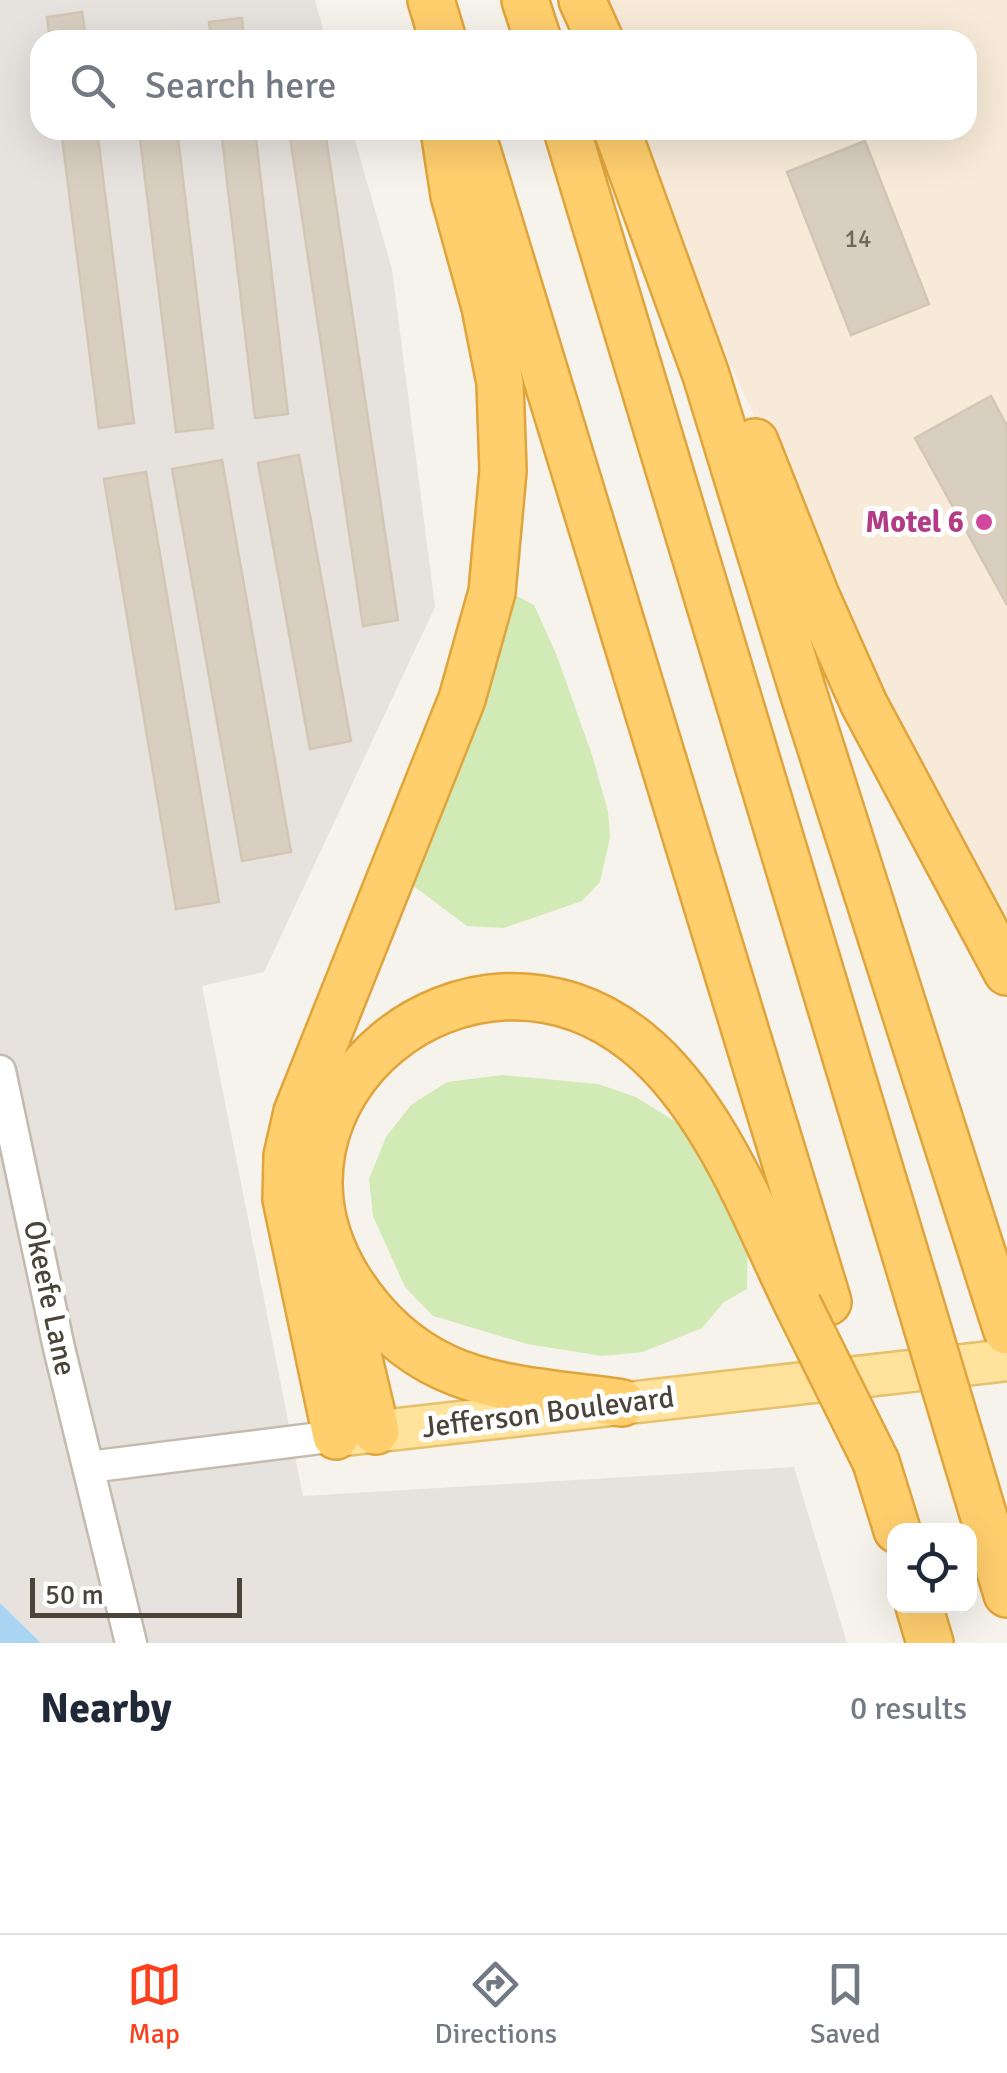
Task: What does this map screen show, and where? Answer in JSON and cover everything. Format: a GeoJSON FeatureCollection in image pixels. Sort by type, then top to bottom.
{"type":"FeatureCollection","features":[{"type":"Feature","properties":{"kind":"highway"},"geometry":{"type":"LineString","coordinates":[[423,0],[428,30]]}},
{"type":"Feature","properties":{"kind":"highway"},"geometry":{"type":"LineString","coordinates":[[431,0],[441,30]]}},
{"type":"Feature","properties":{"kind":"highway"},"geometry":{"type":"LineString","coordinates":[[525,0],[535,30]]}},
{"type":"Feature","properties":{"kind":"highway"},"geometry":{"type":"LineString","coordinates":[[572,0],[581,30]]}},
{"type":"Feature","properties":{"kind":"highway"},"geometry":{"type":"LineString","coordinates":[[582,0],[596,30]]}},
{"type":"Feature","properties":{"kind":"highway"},"geometry":{"type":"LineString","coordinates":[[356,1434],[289,1221],[287,1156],[297,1112],[462,699],[484,627],[498,553],[502,471],[500,383],[454,194],[446,140]]}},
{"type":"Feature","properties":{"kind":"highway"},"geometry":{"type":"LineString","coordinates":[[474,140],[813,1304],[876,1462],[895,1523]]}},
{"type":"Feature","properties":{"kind":"highway"},"geometry":{"type":"LineString","coordinates":[[570,140],[1007,1594]]}},
{"type":"Feature","properties":{"kind":"highway"},"geometry":{"type":"LineString","coordinates":[[621,140],[706,375],[1007,1331]]}},
{"type":"Feature","properties":{"kind":"highway"},"geometry":{"type":"LineString","coordinates":[[639,140],[771,484],[864,704],[1007,972]]}},
{"type":"Feature","properties":{"kind":"highway"},"geometry":{"type":"LineString","coordinates":[[356,1434],[334,1254],[322,1203],[323,1152],[329,1124],[354,1079],[390,1040],[434,1012],[462,1001],[545,998],[592,1013],[638,1043],[661,1066],[722,1152],[813,1304]]}},
{"type":"Feature","properties":{"kind":"highway"},"geometry":{"type":"LineString","coordinates":[[334,1254],[374,1317],[444,1367],[501,1384],[622,1403]]}},
{"type":"Feature","properties":{"kind":"highway"},"geometry":{"type":"LineString","coordinates":[[921,1613],[930,1643]]}},
{"type":"Feature","properties":{"kind":"main road","name":"Jefferson Boulevard"},"geometry":{"type":"LineString","coordinates":[[356,1434],[1007,1360]]}},
{"type":"Feature","properties":{"kind":"street","name":"Okeefe Lane"},"geometry":{"type":"LineString","coordinates":[[0,1071],[59,1348],[131,1643]]}},
{"type":"Feature","properties":{"kind":"street","name":"Jefferson Boulevard"},"geometry":{"type":"LineString","coordinates":[[88,1466],[356,1434]]}},
{"type":"Feature","properties":{"kind":"shaded area"},"geometry":{"type":"Polygon","coordinates":[[[0,0],[315,0],[323,30],[30,30],[30,140],[355,140],[392,269],[435,607],[264,972],[202,986],[303,1496],[794,1467],[847,1643],[41,1643],[0,1603],[0,0]]]}},
{"type":"Feature","properties":{"kind":"shaded area"},"geometry":{"type":"Polygon","coordinates":[[[598,0],[1007,0],[1007,960],[701,301],[638,140],[977,140],[977,30],[600,30],[598,0]]]}},
{"type":"Feature","properties":{"kind":"green space"},"geometry":{"type":"Polygon","coordinates":[[[502,588],[534,605],[557,656],[592,755],[608,811],[610,837],[600,882],[582,901],[504,928],[467,926],[403,878],[502,588]]]}},
{"type":"Feature","properties":{"kind":"green space"},"geometry":{"type":"Polygon","coordinates":[[[502,1075],[598,1084],[636,1097],[690,1131],[748,1236],[747,1289],[724,1302],[702,1328],[643,1352],[602,1356],[527,1344],[433,1316],[405,1287],[373,1216],[369,1179],[386,1137],[411,1105],[447,1082],[502,1075]]]}},
{"type":"Feature","properties":{"kind":"water"},"geometry":{"type":"Polygon","coordinates":[[[0,1603],[41,1643],[0,1643],[0,1603]]]}},
{"type":"Feature","properties":{"kind":"building"},"geometry":{"type":"Polygon","coordinates":[[[82,12],[85,30],[49,30],[47,17],[82,12]]]}},
{"type":"Feature","properties":{"kind":"building"},"geometry":{"type":"Polygon","coordinates":[[[242,18],[243,30],[210,30],[209,22],[242,18]]]}},
{"type":"Feature","properties":{"kind":"building"},"geometry":{"type":"Polygon","coordinates":[[[62,140],[98,140],[134,423],[99,428],[62,140]]]}},
{"type":"Feature","properties":{"kind":"building"},"geometry":{"type":"Polygon","coordinates":[[[140,140],[178,140],[213,428],[176,432],[140,140]]]}},
{"type":"Feature","properties":{"kind":"building"},"geometry":{"type":"Polygon","coordinates":[[[222,140],[256,140],[288,414],[255,418],[222,140]]]}},
{"type":"Feature","properties":{"kind":"building"},"geometry":{"type":"Polygon","coordinates":[[[290,140],[326,140],[398,620],[363,626],[290,140]]]}},
{"type":"Feature","properties":{"kind":"building"},"geometry":{"type":"Polygon","coordinates":[[[865,141],[929,304],[851,335],[787,172],[865,141]]]}},
{"type":"Feature","properties":{"kind":"building","name":"Motel 6"},"geometry":{"type":"Polygon","coordinates":[[[991,396],[1007,426],[1007,605],[915,438],[991,396]]]}},
{"type":"Feature","properties":{"kind":"building"},"geometry":{"type":"Polygon","coordinates":[[[299,455],[351,741],[310,749],[258,463],[299,455]]]}},
{"type":"Feature","properties":{"kind":"building"},"geometry":{"type":"Polygon","coordinates":[[[222,460],[291,852],[242,861],[172,469],[222,460]]]}},
{"type":"Feature","properties":{"kind":"building"},"geometry":{"type":"Polygon","coordinates":[[[146,472],[219,902],[176,909],[104,479],[146,472]]]}},
{"type":"Feature","properties":{"kind":"place","name":"Motel 6"},"geometry":{"type":"Point","coordinates":[984,522]}}]}
